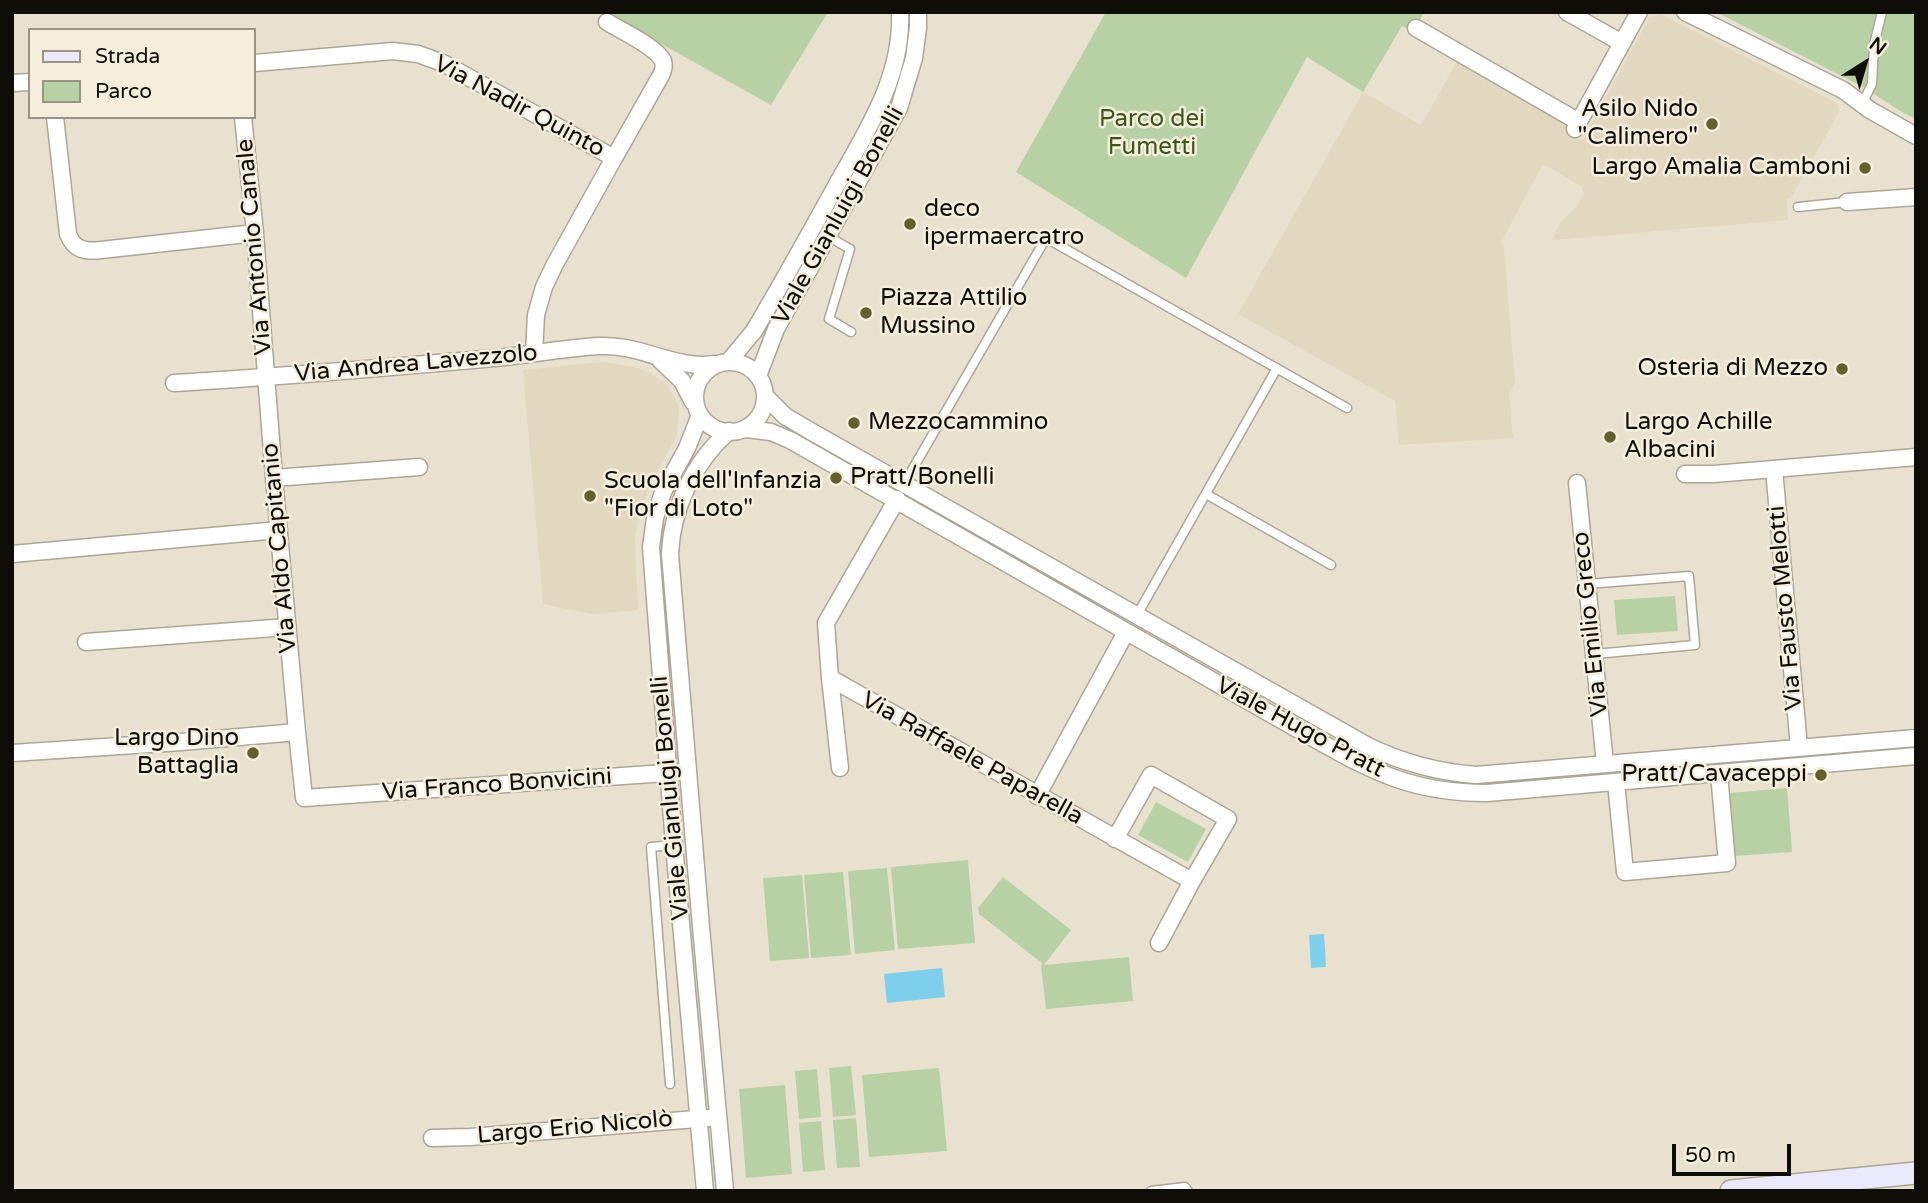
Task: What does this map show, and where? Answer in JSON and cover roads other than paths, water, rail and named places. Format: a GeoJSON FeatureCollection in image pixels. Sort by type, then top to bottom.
{"type":"FeatureCollection","features":[{"type":"Feature","properties":{"kind":"main road"},"geometry":{"type":"LineString","coordinates":[[1810,1183],[1872,1170],[1916,1166]]}},
{"type":"Feature","properties":{"kind":"main road"},"geometry":{"type":"LineString","coordinates":[[1731,1191],[1916,1173]]}},
{"type":"Feature","properties":{"kind":"street","name":"Viale Gianluigi Bonelli"},"geometry":{"type":"LineString","coordinates":[[722,362],[754,331],[876,114],[888,84],[898,46],[900,12]]}},
{"type":"Feature","properties":{"kind":"street","name":"Viale Gianluigi Bonelli"},"geometry":{"type":"LineString","coordinates":[[758,376],[776,329],[899,108],[914,58],[918,12]]}},
{"type":"Feature","properties":{"kind":"street"},"geometry":{"type":"LineString","coordinates":[[1567,12],[1622,43]]}},
{"type":"Feature","properties":{"kind":"street"},"geometry":{"type":"LineString","coordinates":[[1416,28],[1576,127],[1639,12]]}},
{"type":"Feature","properties":{"kind":"street"},"geometry":{"type":"LineString","coordinates":[[1685,12],[1843,90],[1866,107],[1916,136]]}},
{"type":"Feature","properties":{"kind":"street"},"geometry":{"type":"LineString","coordinates":[[607,22],[654,51],[661,57],[664,66],[660,78],[614,158]]}},
{"type":"Feature","properties":{"kind":"street","name":"Via Nadir Quinto"},"geometry":{"type":"LineString","coordinates":[[256,63],[386,52],[418,54],[449,66],[614,158],[544,287],[536,315],[534,353]]}},
{"type":"Feature","properties":{"kind":"street"},"geometry":{"type":"LineString","coordinates":[[55,119],[68,234],[74,246],[82,250],[101,250],[255,233]]}},
{"type":"Feature","properties":{"kind":"street","name":"Via Antonio Canale"},"geometry":{"type":"LineString","coordinates":[[243,119],[266,377]]}},
{"type":"Feature","properties":{"kind":"street"},"geometry":{"type":"LineString","coordinates":[[1847,202],[1916,197]]}},
{"type":"Feature","properties":{"kind":"street","name":"Via Andrea Lavezzolo"},"geometry":{"type":"LineString","coordinates":[[174,383],[488,359],[612,346],[635,349],[688,365],[704,366],[722,362]]}},
{"type":"Feature","properties":{"kind":"street"},"geometry":{"type":"LineString","coordinates":[[656,356],[682,381],[697,411],[711,426],[729,432],[747,429],[762,413],[766,397],[763,385],[746,365],[722,362],[704,373],[697,383],[694,394],[697,411]]}},
{"type":"Feature","properties":{"kind":"street","name":"Via Aldo Capitanio"},"geometry":{"type":"LineString","coordinates":[[266,377],[297,725]]}},
{"type":"Feature","properties":{"kind":"street","name":"Viale Hugo Pratt"},"geometry":{"type":"LineString","coordinates":[[766,397],[794,421],[1368,746],[1401,761],[1476,775],[1916,738]]}},
{"type":"Feature","properties":{"kind":"street","name":"Viale Gianluigi Bonelli"},"geometry":{"type":"LineString","coordinates":[[697,411],[687,448],[663,492],[652,533],[651,566],[705,1191]]}},
{"type":"Feature","properties":{"kind":"street","name":"Viale Hugo Pratt"},"geometry":{"type":"LineString","coordinates":[[747,429],[771,432],[790,440],[1335,751],[1398,780],[1451,792],[1488,793],[1916,756]]}},
{"type":"Feature","properties":{"kind":"street","name":"Viale Gianluigi Bonelli"},"geometry":{"type":"LineString","coordinates":[[724,1191],[671,574],[671,536],[685,490],[709,452],[729,432]]}},
{"type":"Feature","properties":{"kind":"street"},"geometry":{"type":"LineString","coordinates":[[1685,474],[1714,474],[1916,457]]}},
{"type":"Feature","properties":{"kind":"street"},"geometry":{"type":"LineString","coordinates":[[274,478],[419,467]]}},
{"type":"Feature","properties":{"kind":"street","name":"Via Fausto Melotti"},"geometry":{"type":"LineString","coordinates":[[1774,469],[1799,747]]}},
{"type":"Feature","properties":{"kind":"street","name":"Via Emilio Greco"},"geometry":{"type":"LineString","coordinates":[[1577,484],[1605,764]]}},
{"type":"Feature","properties":{"kind":"street","name":"Via Raffaele Paparella"},"geometry":{"type":"LineString","coordinates":[[840,768],[826,623],[897,499]]}},
{"type":"Feature","properties":{"kind":"street"},"geometry":{"type":"LineString","coordinates":[[12,554],[279,530]]}},
{"type":"Feature","properties":{"kind":"street"},"geometry":{"type":"LineString","coordinates":[[86,642],[287,627]]}},
{"type":"Feature","properties":{"kind":"street"},"geometry":{"type":"LineString","coordinates":[[1037,796],[1126,632]]}},
{"type":"Feature","properties":{"kind":"street","name":"Via Raffaele Paparella"},"geometry":{"type":"LineString","coordinates":[[830,678],[1192,881]]}},
{"type":"Feature","properties":{"kind":"street"},"geometry":{"type":"LineString","coordinates":[[12,752],[192,741],[297,725]]}},
{"type":"Feature","properties":{"kind":"street","name":"Via Franco Bonvicini"},"geometry":{"type":"LineString","coordinates":[[297,725],[304,798],[689,771]]}},
{"type":"Feature","properties":{"kind":"street"},"geometry":{"type":"LineString","coordinates":[[1616,783],[1625,872],[1727,863],[1719,774]]}},
{"type":"Feature","properties":{"kind":"street"},"geometry":{"type":"LineString","coordinates":[[1115,839],[1151,775],[1228,819],[1159,943]]}},
{"type":"Feature","properties":{"kind":"street","name":"Largo Erio Nicolò"},"geometry":{"type":"LineString","coordinates":[[432,1138],[718,1117]]}},
{"type":"Feature","properties":{"kind":"lane"},"geometry":{"type":"LineString","coordinates":[[1866,107],[1872,84],[1874,45],[1882,12]]}},
{"type":"Feature","properties":{"kind":"lane"},"geometry":{"type":"LineString","coordinates":[[1798,207],[1847,202]]}},
{"type":"Feature","properties":{"kind":"lane"},"geometry":{"type":"LineString","coordinates":[[829,237],[850,249],[829,319],[851,332]]}},
{"type":"Feature","properties":{"kind":"lane"},"geometry":{"type":"LineString","coordinates":[[904,484],[1046,238],[1347,408]]}},
{"type":"Feature","properties":{"kind":"lane"},"geometry":{"type":"LineString","coordinates":[[1137,615],[1278,368]]}},
{"type":"Feature","properties":{"kind":"lane"},"geometry":{"type":"LineString","coordinates":[[1206,494],[1331,565]]}},
{"type":"Feature","properties":{"kind":"lane"},"geometry":{"type":"LineString","coordinates":[[1587,584],[1689,576],[1695,645],[1595,654]]}},
{"type":"Feature","properties":{"kind":"lane"},"geometry":{"type":"LineString","coordinates":[[670,1084],[652,847],[674,845]]}},
{"type":"Feature","properties":{"kind":"lane"},"geometry":{"type":"LineString","coordinates":[[1151,1191],[1185,1187],[1188,1191]]}},
{"type":"Feature","properties":{"kind":"water"},"geometry":{"type":"Polygon","coordinates":[[[1324,934],[1326,967],[1311,968],[1309,935],[1324,934]]]}},
{"type":"Feature","properties":{"kind":"water"},"geometry":{"type":"Polygon","coordinates":[[[942,968],[945,997],[887,1003],[884,974],[942,968]]]}},
{"type":"Feature","properties":{"kind":"place","name":"Asilo Nido \"Calimero\""},"geometry":{"type":"Point","coordinates":[1712,124]}},
{"type":"Feature","properties":{"kind":"place","name":"Largo Amalia Camboni"},"geometry":{"type":"Point","coordinates":[1865,168]}},
{"type":"Feature","properties":{"kind":"place","name":"deco ipermaercatro"},"geometry":{"type":"Point","coordinates":[910,224]}},
{"type":"Feature","properties":{"kind":"place","name":"Piazza Attilio Mussino"},"geometry":{"type":"Point","coordinates":[866,313]}},
{"type":"Feature","properties":{"kind":"place","name":"Osteria di Mezzo"},"geometry":{"type":"Point","coordinates":[1842,369]}},
{"type":"Feature","properties":{"kind":"place","name":"Mezzocammino"},"geometry":{"type":"Point","coordinates":[854,423]}},
{"type":"Feature","properties":{"kind":"place","name":"Largo Achille Albacini"},"geometry":{"type":"Point","coordinates":[1610,437]}},
{"type":"Feature","properties":{"kind":"place","name":"Pratt/Bonelli"},"geometry":{"type":"Point","coordinates":[836,478]}},
{"type":"Feature","properties":{"kind":"place","name":"Scuola dell'Infanzia \"Fior di Loto\""},"geometry":{"type":"Point","coordinates":[590,496]}},
{"type":"Feature","properties":{"kind":"place","name":"Largo Dino Battaglia"},"geometry":{"type":"Point","coordinates":[253,753]}},
{"type":"Feature","properties":{"kind":"place","name":"Pratt/Cavaceppi"},"geometry":{"type":"Point","coordinates":[1821,775]}},
{"type":"Feature","properties":{"kind":"park label","name":"Parco dei Fumetti"},"geometry":{"type":"Point","coordinates":[1152,134]}}]}
